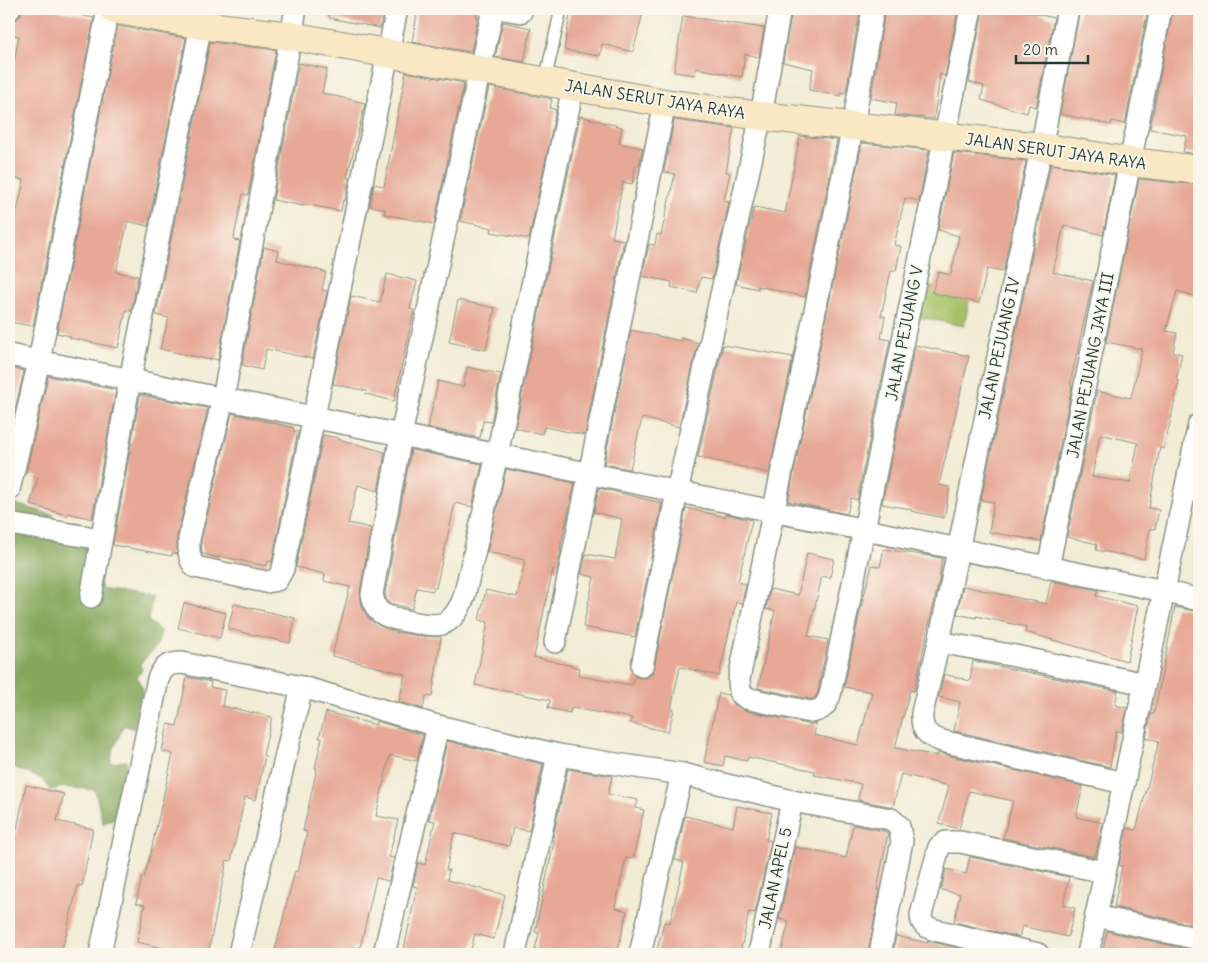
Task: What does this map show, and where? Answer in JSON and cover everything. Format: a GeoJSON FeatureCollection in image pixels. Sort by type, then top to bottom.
{"type":"FeatureCollection","features":[{"type":"Feature","properties":{"kind":"street"},"geometry":{"type":"LineString","coordinates":[[9,490],[39,362],[108,9]]}},
{"type":"Feature","properties":{"kind":"street","name":"JALAN SERUT JAYA RAYA"},"geometry":{"type":"LineString","coordinates":[[113,9],[202,25],[291,36],[665,103],[762,116],[1041,147],[1131,162],[1199,170]]}},
{"type":"Feature","properties":{"kind":"street"},"geometry":{"type":"LineString","coordinates":[[296,9],[223,399],[189,539],[190,560],[195,567],[266,582],[277,580],[280,575],[398,9]]}},
{"type":"Feature","properties":{"kind":"street"},"geometry":{"type":"LineString","coordinates":[[642,666],[677,492],[762,116],[780,9]]}},
{"type":"Feature","properties":{"kind":"street","name":"JALAN PEJUANG V"},"geometry":{"type":"LineString","coordinates":[[873,9],[853,126],[739,672],[739,687],[742,696],[810,712],[823,708],[828,702],[830,695],[971,9]]}},
{"type":"Feature","properties":{"kind":"street","name":"JALAN PEJUANG IV"},"geometry":{"type":"LineString","coordinates":[[1068,9],[921,724],[925,733],[932,738],[1124,783]]}},
{"type":"Feature","properties":{"kind":"street","name":"JALAN PEJUANG JAYA III"},"geometry":{"type":"LineString","coordinates":[[1048,568],[1161,9]]}},
{"type":"Feature","properties":{"kind":"street"},"geometry":{"type":"LineString","coordinates":[[493,10],[401,435],[372,594],[375,606],[381,614],[389,617],[431,625],[442,624],[452,617],[460,607],[497,455],[573,87]]}},
{"type":"Feature","properties":{"kind":"street"},"geometry":{"type":"LineString","coordinates":[[91,597],[130,380],[202,25]]}},
{"type":"Feature","properties":{"kind":"street"},"geometry":{"type":"LineString","coordinates":[[555,642],[665,103]]}},
{"type":"Feature","properties":{"kind":"street"},"geometry":{"type":"LineString","coordinates":[[9,355],[1199,600]]}},
{"type":"Feature","properties":{"kind":"street"},"geometry":{"type":"LineString","coordinates":[[1088,954],[1199,424]]}},
{"type":"Feature","properties":{"kind":"street"},"geometry":{"type":"LineString","coordinates":[[9,524],[101,539]]}},
{"type":"Feature","properties":{"kind":"street"},"geometry":{"type":"LineString","coordinates":[[939,642],[1145,684]]}},
{"type":"Feature","properties":{"kind":"street"},"geometry":{"type":"LineString","coordinates":[[100,954],[156,689],[162,669],[167,664],[182,663],[302,687],[438,726],[558,755],[682,774],[792,801],[891,819],[900,826],[902,847],[880,954]]}},
{"type":"Feature","properties":{"kind":"street"},"geometry":{"type":"LineString","coordinates":[[239,954],[302,687]]}},
{"type":"Feature","properties":{"kind":"street"},"geometry":{"type":"LineString","coordinates":[[384,954],[438,726]]}},
{"type":"Feature","properties":{"kind":"street"},"geometry":{"type":"LineString","coordinates":[[515,954],[558,755]]}},
{"type":"Feature","properties":{"kind":"street"},"geometry":{"type":"LineString","coordinates":[[640,954],[682,774]]}},
{"type":"Feature","properties":{"kind":"street","name":"JALAN APEL 5"},"geometry":{"type":"LineString","coordinates":[[759,954],[792,801]]}},
{"type":"Feature","properties":{"kind":"street"},"geometry":{"type":"LineString","coordinates":[[1038,954],[935,930],[923,925],[921,915],[939,847],[946,842],[960,842],[1105,872]]}},
{"type":"Feature","properties":{"kind":"street"},"geometry":{"type":"LineString","coordinates":[[1096,916],[1199,940]]}},
{"type":"Feature","properties":{"kind":"lane"},"geometry":{"type":"LineString","coordinates":[[493,10],[522,17],[527,9]]}},
{"type":"Feature","properties":{"kind":"lane"},"geometry":{"type":"LineString","coordinates":[[545,81],[561,9]]}},
{"type":"Feature","properties":{"kind":"green space"},"geometry":{"type":"Polygon","coordinates":[[[916,283],[970,295],[964,326],[909,315],[916,283]]]}},
{"type":"Feature","properties":{"kind":"green space"},"geometry":{"type":"Polygon","coordinates":[[[9,502],[54,515],[48,530],[69,532],[73,521],[87,526],[102,589],[152,597],[148,620],[161,632],[157,646],[140,664],[142,670],[137,677],[143,689],[134,729],[124,725],[113,750],[110,763],[127,761],[116,817],[103,824],[95,790],[64,787],[50,790],[42,779],[9,765],[9,502]]]}},
{"type":"Feature","properties":{"kind":"building"},"geometry":{"type":"Polygon","coordinates":[[[22,9],[51,9],[94,18],[33,326],[9,322],[9,227],[13,228],[24,180],[9,177],[9,87],[19,36],[12,35],[14,21],[20,17],[22,9]]]}},
{"type":"Feature","properties":{"kind":"building"},"geometry":{"type":"Polygon","coordinates":[[[330,9],[384,9],[380,28],[329,18],[330,9]]]}},
{"type":"Feature","properties":{"kind":"building"},"geometry":{"type":"Polygon","coordinates":[[[418,9],[478,9],[471,52],[412,42],[418,9]]]}},
{"type":"Feature","properties":{"kind":"building"},"geometry":{"type":"Polygon","coordinates":[[[571,9],[644,9],[633,52],[602,44],[600,56],[564,50],[571,9]]]}},
{"type":"Feature","properties":{"kind":"building"},"geometry":{"type":"Polygon","coordinates":[[[792,9],[825,14],[826,9],[860,9],[846,93],[841,92],[841,96],[809,90],[813,69],[783,62],[792,9]]]}},
{"type":"Feature","properties":{"kind":"building"},"geometry":{"type":"Polygon","coordinates":[[[885,9],[958,9],[945,76],[940,74],[934,119],[895,115],[897,103],[871,98],[885,9]]]}},
{"type":"Feature","properties":{"kind":"building"},"geometry":{"type":"Polygon","coordinates":[[[983,9],[1016,9],[1054,18],[1036,107],[1029,105],[1027,113],[981,100],[984,86],[969,82],[983,9]]]}},
{"type":"Feature","properties":{"kind":"building"},"geometry":{"type":"Polygon","coordinates":[[[1080,9],[1148,9],[1125,124],[1112,121],[1111,125],[1060,114],[1080,9]]]}},
{"type":"Feature","properties":{"kind":"building"},"geometry":{"type":"Polygon","coordinates":[[[1173,9],[1199,9],[1199,154],[1183,152],[1187,136],[1150,129],[1173,9]]]}},
{"type":"Feature","properties":{"kind":"building"},"geometry":{"type":"Polygon","coordinates":[[[683,16],[764,28],[759,57],[745,54],[742,77],[696,68],[695,75],[674,72],[683,16]]]}},
{"type":"Feature","properties":{"kind":"building"},"geometry":{"type":"Polygon","coordinates":[[[503,22],[531,28],[524,62],[495,57],[503,22]]]}},
{"type":"Feature","properties":{"kind":"building"},"geometry":{"type":"Polygon","coordinates":[[[117,26],[186,38],[148,226],[128,221],[116,272],[138,276],[131,311],[126,310],[118,348],[70,338],[70,336],[57,333],[117,26]]]}},
{"type":"Feature","properties":{"kind":"building"},"geometry":{"type":"Polygon","coordinates":[[[210,42],[276,50],[248,195],[243,194],[235,232],[234,240],[240,241],[218,360],[160,349],[169,318],[156,315],[210,42]]]}},
{"type":"Feature","properties":{"kind":"building"},"geometry":{"type":"Polygon","coordinates":[[[299,63],[327,69],[322,93],[365,103],[347,178],[350,178],[341,211],[273,200],[299,63]]]}},
{"type":"Feature","properties":{"kind":"building"},"geometry":{"type":"Polygon","coordinates":[[[406,72],[464,83],[434,224],[384,214],[385,209],[370,206],[374,184],[384,186],[406,72]]]}},
{"type":"Feature","properties":{"kind":"building"},"geometry":{"type":"Polygon","coordinates":[[[489,87],[552,99],[550,108],[556,110],[529,239],[491,232],[492,228],[460,221],[489,87]]]}},
{"type":"Feature","properties":{"kind":"building"},"geometry":{"type":"Polygon","coordinates":[[[580,116],[622,127],[619,143],[643,148],[639,166],[636,165],[632,184],[623,182],[612,238],[624,240],[585,435],[544,427],[542,434],[515,428],[580,116]]]}},
{"type":"Feature","properties":{"kind":"building"},"geometry":{"type":"Polygon","coordinates":[[[674,120],[734,128],[726,172],[730,173],[724,200],[729,202],[712,279],[701,277],[697,293],[671,287],[672,282],[642,276],[649,244],[655,245],[657,234],[661,235],[675,174],[664,172],[674,120]]]}},
{"type":"Feature","properties":{"kind":"building"},"geometry":{"type":"Polygon","coordinates":[[[800,136],[837,140],[805,297],[758,286],[758,289],[736,284],[754,207],[785,213],[800,136]]]}},
{"type":"Feature","properties":{"kind":"building"},"geometry":{"type":"Polygon","coordinates":[[[862,143],[929,150],[919,201],[905,198],[894,245],[901,246],[896,271],[891,271],[881,316],[885,316],[881,338],[890,340],[857,500],[851,498],[847,514],[788,501],[862,143]]]}},
{"type":"Feature","properties":{"kind":"building"},"geometry":{"type":"Polygon","coordinates":[[[954,153],[1026,161],[1003,272],[987,269],[979,303],[932,293],[938,272],[951,275],[959,236],[938,230],[954,153]]]}},
{"type":"Feature","properties":{"kind":"building"},"geometry":{"type":"Polygon","coordinates":[[[1051,164],[1115,175],[1103,235],[1064,225],[1053,272],[1093,281],[1070,385],[1072,386],[1041,541],[989,532],[994,502],[981,500],[1051,164]]]}},
{"type":"Feature","properties":{"kind":"building"},"geometry":{"type":"Polygon","coordinates":[[[1139,179],[1199,185],[1199,280],[1195,296],[1177,291],[1166,331],[1177,333],[1173,352],[1182,354],[1176,380],[1179,381],[1164,449],[1160,448],[1149,508],[1159,510],[1155,529],[1150,528],[1144,559],[1096,550],[1097,544],[1067,537],[1097,391],[1131,398],[1142,349],[1106,342],[1139,179]],[[1100,434],[1092,477],[1130,483],[1138,443],[1100,434]]]}},
{"type":"Feature","properties":{"kind":"building"},"geometry":{"type":"Polygon","coordinates":[[[264,247],[279,251],[277,260],[326,272],[322,290],[327,291],[313,359],[266,349],[262,370],[242,365],[264,247]]]}},
{"type":"Feature","properties":{"kind":"building"},"geometry":{"type":"Polygon","coordinates":[[[387,274],[417,281],[410,309],[414,310],[394,401],[366,394],[367,391],[333,384],[351,296],[380,302],[387,274]]]}},
{"type":"Feature","properties":{"kind":"building"},"geometry":{"type":"Polygon","coordinates":[[[458,300],[495,308],[486,350],[449,342],[458,300]]]}},
{"type":"Feature","properties":{"kind":"building"},"geometry":{"type":"Polygon","coordinates":[[[631,330],[680,341],[681,338],[698,343],[679,427],[642,418],[630,469],[604,464],[631,330]]]}},
{"type":"Feature","properties":{"kind":"building"},"geometry":{"type":"Polygon","coordinates":[[[723,345],[793,357],[769,473],[698,457],[723,345]]]}},
{"type":"Feature","properties":{"kind":"building"},"geometry":{"type":"Polygon","coordinates":[[[915,345],[969,356],[939,485],[950,487],[944,518],[911,511],[911,509],[882,504],[915,345]]]}},
{"type":"Feature","properties":{"kind":"building"},"geometry":{"type":"Polygon","coordinates":[[[467,367],[501,374],[491,422],[483,421],[480,438],[428,428],[438,381],[463,387],[467,367]]]}},
{"type":"Feature","properties":{"kind":"building"},"geometry":{"type":"Polygon","coordinates":[[[9,368],[24,371],[9,436],[9,368]]]}},
{"type":"Feature","properties":{"kind":"building"},"geometry":{"type":"Polygon","coordinates":[[[48,376],[116,390],[92,519],[68,513],[67,515],[30,505],[38,477],[26,474],[48,376]]]}},
{"type":"Feature","properties":{"kind":"building"},"geometry":{"type":"Polygon","coordinates":[[[140,395],[208,408],[177,536],[177,554],[172,553],[172,556],[113,545],[140,395]]]}},
{"type":"Feature","properties":{"kind":"building"},"geometry":{"type":"Polygon","coordinates":[[[232,413],[294,428],[293,431],[298,431],[272,562],[268,561],[266,566],[202,554],[201,541],[232,413]]]}},
{"type":"Feature","properties":{"kind":"building"},"geometry":{"type":"Polygon","coordinates":[[[323,435],[385,452],[378,491],[358,485],[348,523],[371,528],[360,592],[362,607],[368,618],[380,626],[396,632],[418,636],[441,637],[432,697],[426,696],[423,709],[399,702],[405,674],[332,656],[350,587],[324,581],[325,574],[296,567],[323,435]]]}},
{"type":"Feature","properties":{"kind":"building"},"geometry":{"type":"Polygon","coordinates":[[[411,450],[482,464],[472,507],[455,503],[436,588],[434,587],[433,591],[417,588],[412,609],[390,603],[387,601],[385,594],[411,450]]]}},
{"type":"Feature","properties":{"kind":"building"},"geometry":{"type":"Polygon","coordinates":[[[506,469],[575,483],[557,570],[553,569],[534,657],[580,668],[578,676],[632,685],[635,676],[646,678],[652,674],[686,508],[725,517],[726,514],[752,520],[738,582],[746,584],[742,603],[736,602],[719,676],[680,667],[671,709],[674,710],[668,732],[630,723],[632,718],[571,708],[570,713],[548,708],[550,700],[475,685],[488,622],[479,620],[486,590],[517,597],[525,560],[487,552],[506,469]]]}},
{"type":"Feature","properties":{"kind":"building"},"geometry":{"type":"Polygon","coordinates":[[[599,488],[662,503],[635,637],[583,627],[594,577],[582,574],[586,554],[615,559],[622,519],[594,512],[599,488]]]}},
{"type":"Feature","properties":{"kind":"building"},"geometry":{"type":"Polygon","coordinates":[[[884,549],[942,558],[939,581],[914,691],[910,690],[895,748],[937,756],[938,753],[1083,786],[1076,817],[1103,823],[1095,857],[1003,838],[1013,801],[969,791],[959,829],[939,823],[949,786],[901,774],[893,807],[858,800],[861,784],[814,775],[815,771],[748,757],[747,761],[725,756],[723,766],[704,762],[719,693],[728,695],[732,703],[743,710],[807,724],[816,724],[814,735],[858,745],[872,692],[844,687],[872,565],[880,567],[884,549]]]}},
{"type":"Feature","properties":{"kind":"building"},"geometry":{"type":"Polygon","coordinates":[[[807,553],[834,559],[830,578],[822,576],[808,636],[828,640],[818,691],[815,698],[810,699],[758,688],[775,611],[766,609],[770,589],[798,595],[807,553]]]}},
{"type":"Feature","properties":{"kind":"building"},"geometry":{"type":"Polygon","coordinates":[[[1051,581],[1098,590],[1096,596],[1138,606],[1127,661],[1025,632],[1026,627],[976,616],[976,618],[957,614],[963,586],[1046,604],[1051,581]]]}},
{"type":"Feature","properties":{"kind":"building"},"geometry":{"type":"Polygon","coordinates":[[[184,603],[226,613],[220,638],[178,628],[184,603]]]}},
{"type":"Feature","properties":{"kind":"building"},"geometry":{"type":"Polygon","coordinates":[[[234,604],[295,618],[290,643],[228,629],[234,604]]]}},
{"type":"Feature","properties":{"kind":"building"},"geometry":{"type":"Polygon","coordinates":[[[1175,607],[1199,612],[1199,902],[1195,925],[1114,907],[1122,866],[1119,865],[1127,828],[1136,830],[1159,741],[1146,738],[1151,714],[1154,714],[1175,607]]]}},
{"type":"Feature","properties":{"kind":"building"},"geometry":{"type":"Polygon","coordinates":[[[973,661],[1118,691],[1115,705],[1127,708],[1122,732],[1116,731],[1110,767],[954,731],[960,702],[939,697],[944,674],[970,681],[973,661]]]}},
{"type":"Feature","properties":{"kind":"building"},"geometry":{"type":"Polygon","coordinates":[[[187,677],[211,682],[210,687],[225,690],[222,706],[272,717],[263,755],[265,756],[256,800],[245,797],[231,861],[227,860],[208,954],[170,954],[171,950],[137,942],[145,905],[136,903],[151,851],[173,754],[162,751],[168,724],[177,726],[187,677]]]}},
{"type":"Feature","properties":{"kind":"building"},"geometry":{"type":"Polygon","coordinates":[[[326,712],[376,725],[376,721],[423,735],[417,761],[390,755],[376,816],[398,820],[389,857],[394,858],[389,881],[376,878],[360,948],[353,947],[351,954],[274,954],[295,871],[298,872],[307,832],[303,831],[317,768],[315,768],[322,738],[319,738],[326,712]]]}},
{"type":"Feature","properties":{"kind":"building"},"geometry":{"type":"Polygon","coordinates":[[[447,741],[543,764],[529,831],[513,828],[509,846],[454,833],[446,870],[449,870],[447,880],[505,895],[494,939],[475,934],[470,954],[403,954],[417,887],[413,886],[418,863],[425,865],[435,821],[429,820],[447,741]]]}},
{"type":"Feature","properties":{"kind":"building"},"geometry":{"type":"Polygon","coordinates":[[[568,769],[612,776],[608,794],[638,800],[636,808],[644,810],[633,859],[626,858],[615,908],[627,911],[618,951],[606,948],[605,954],[534,954],[539,933],[535,932],[568,769]]]}},
{"type":"Feature","properties":{"kind":"building"},"geometry":{"type":"Polygon","coordinates":[[[26,785],[64,794],[57,821],[93,829],[82,886],[78,885],[61,954],[9,954],[9,868],[26,785]]]}},
{"type":"Feature","properties":{"kind":"building"},"geometry":{"type":"Polygon","coordinates":[[[737,806],[772,813],[766,840],[771,841],[755,913],[749,912],[740,954],[656,954],[664,922],[670,923],[684,862],[675,860],[685,816],[733,827],[737,806]]]}},
{"type":"Feature","properties":{"kind":"building"},"geometry":{"type":"Polygon","coordinates":[[[853,825],[888,833],[877,890],[880,890],[868,954],[781,954],[789,921],[779,919],[795,847],[846,858],[853,825]]]}},
{"type":"Feature","properties":{"kind":"building"},"geometry":{"type":"Polygon","coordinates":[[[970,857],[1069,877],[1063,905],[1075,908],[1068,937],[1022,926],[1019,937],[954,922],[960,894],[941,890],[946,869],[966,874],[970,857]]]}},
{"type":"Feature","properties":{"kind":"building"},"geometry":{"type":"Polygon","coordinates":[[[1107,931],[1190,950],[1189,954],[1102,954],[1107,931]]]}},
{"type":"Feature","properties":{"kind":"building"},"geometry":{"type":"Polygon","coordinates":[[[896,936],[928,943],[928,941],[984,954],[893,954],[896,936]]]}}]}
